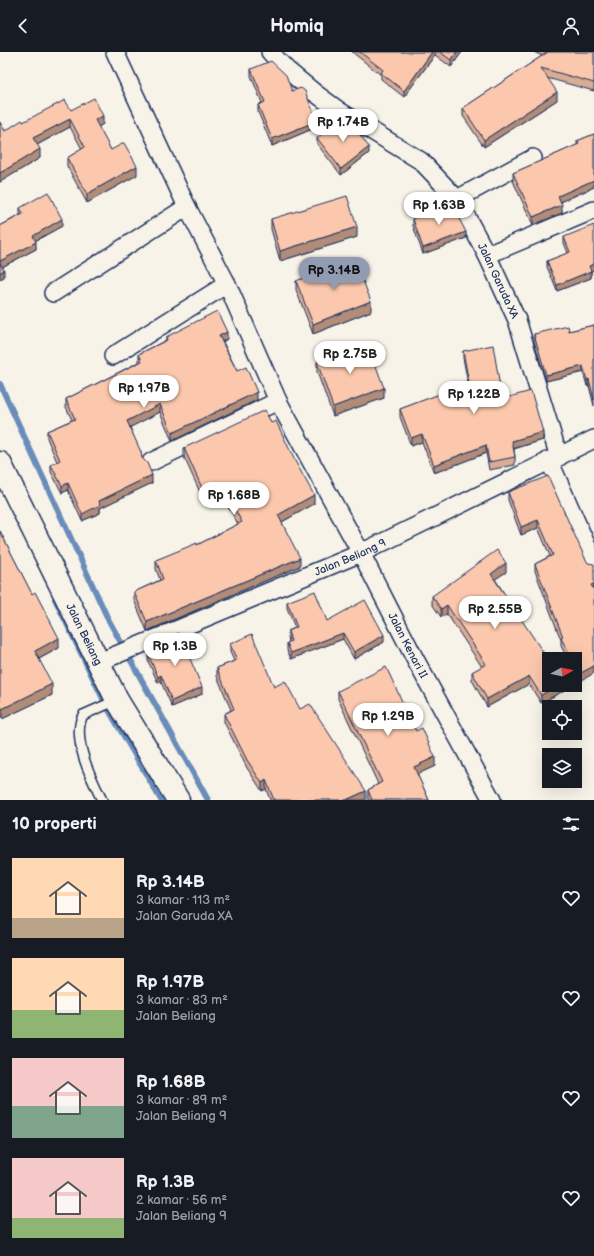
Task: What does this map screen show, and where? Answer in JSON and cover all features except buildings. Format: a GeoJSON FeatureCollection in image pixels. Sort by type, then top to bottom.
{"type":"FeatureCollection","features":[{"type":"Feature","properties":{"kind":"street","name":"Jalan Kenari II"},"geometry":{"type":"LineString","coordinates":[[115,52],[187,207],[227,284],[278,401],[362,553],[415,659],[492,800]]}},
{"type":"Feature","properties":{"kind":"street","name":"Jalan Garuda XA"},"geometry":{"type":"LineString","coordinates":[[270,52],[287,70],[341,112],[421,161],[443,182],[457,199],[487,255],[517,320],[554,458],[594,562]]}},
{"type":"Feature","properties":{"kind":"street"},"geometry":{"type":"LineString","coordinates":[[457,199],[532,158]]}},
{"type":"Feature","properties":{"kind":"street"},"geometry":{"type":"LineString","coordinates":[[53,293],[187,207]]}},
{"type":"Feature","properties":{"kind":"street"},"geometry":{"type":"LineString","coordinates":[[487,255],[594,210]]}},
{"type":"Feature","properties":{"kind":"street"},"geometry":{"type":"LineString","coordinates":[[113,356],[227,284]]}},
{"type":"Feature","properties":{"kind":"street"},"geometry":{"type":"LineString","coordinates":[[151,462],[278,401]]}},
{"type":"Feature","properties":{"kind":"street","name":"Jalan Beliang 9"},"geometry":{"type":"LineString","coordinates":[[99,662],[362,553],[594,439]]}},
{"type":"Feature","properties":{"kind":"street","name":"Jalan Beliang"},"geometry":{"type":"LineString","coordinates":[[2,473],[118,700],[178,800]]}},
{"type":"Feature","properties":{"kind":"lane"},"geometry":{"type":"LineString","coordinates":[[102,800],[88,772],[78,728],[83,715],[118,700]]}},
{"type":"Feature","properties":{"kind":"waterway"},"geometry":{"type":"LineString","coordinates":[[0,384],[108,619],[208,800]]}},
{"type":"Feature","properties":{"kind":"waterway"},"geometry":{"type":"LineString","coordinates":[[55,599],[106,705],[161,800]]}}]}
